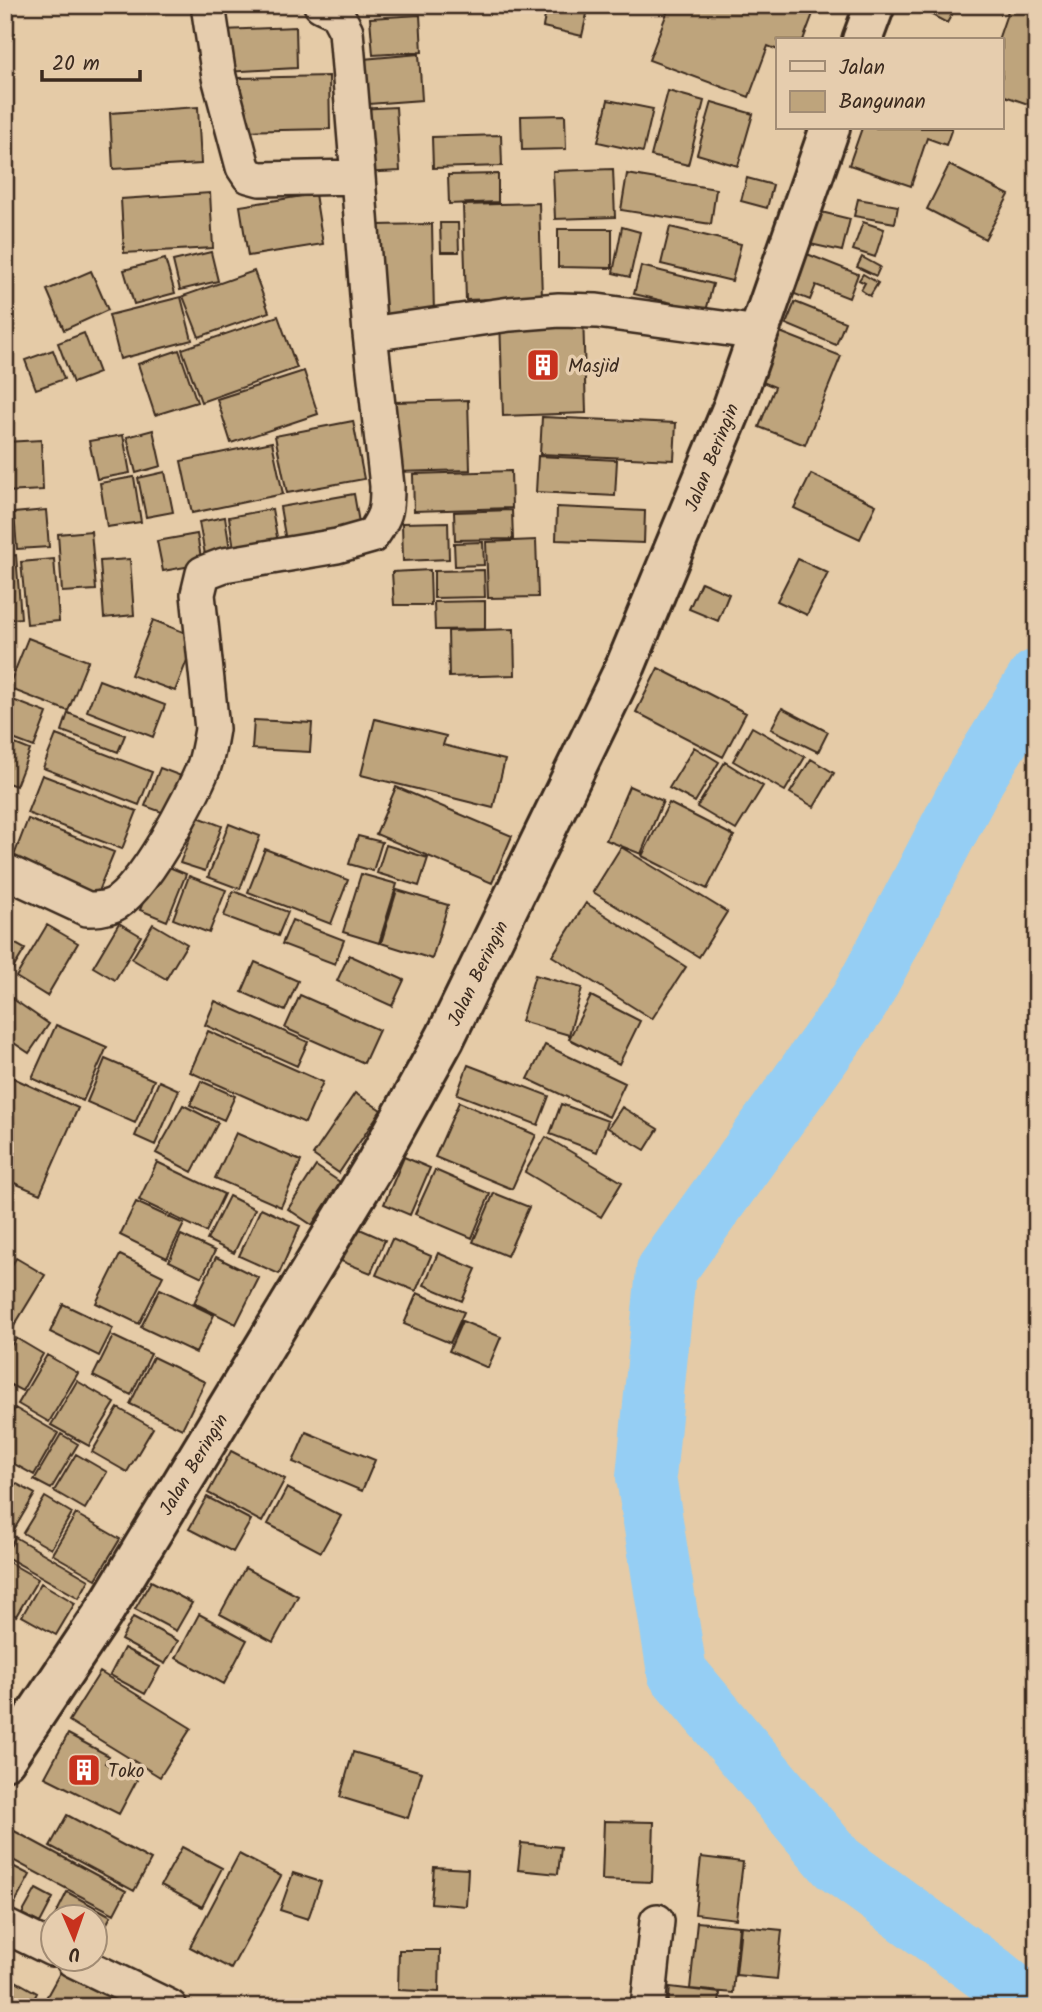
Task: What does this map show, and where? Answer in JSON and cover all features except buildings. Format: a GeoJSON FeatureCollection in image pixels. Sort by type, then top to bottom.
{"type":"FeatureCollection","features":[{"type":"Feature","properties":{"kind":"street"},"geometry":{"type":"LineString","coordinates":[[208,5],[219,77],[243,167],[249,176],[260,179],[358,177]]}},
{"type":"Feature","properties":{"kind":"street"},"geometry":{"type":"LineString","coordinates":[[5,871],[87,909],[115,905],[132,890],[171,831],[192,791],[209,747],[212,729],[198,594],[203,573],[224,565],[337,546],[372,537],[387,510],[346,31],[336,12],[321,5]]}},
{"type":"Feature","properties":{"kind":"street"},"geometry":{"type":"LineString","coordinates":[[863,38],[875,5]]}},
{"type":"Feature","properties":{"kind":"street","name":"Jalan Beringin"},"geometry":{"type":"LineString","coordinates":[[5,1760],[102,1615],[377,1161],[445,1038],[626,665],[733,406],[829,130]]}},
{"type":"Feature","properties":{"kind":"street"},"geometry":{"type":"LineString","coordinates":[[370,334],[510,314],[559,310],[597,311],[759,333]]}},
{"type":"Feature","properties":{"kind":"street"},"geometry":{"type":"LineString","coordinates":[[648,2007],[657,1921]]}},
{"type":"Feature","properties":{"kind":"street"},"geometry":{"type":"LineString","coordinates":[[5,1926],[38,1943]]}},
{"type":"Feature","properties":{"kind":"street"},"geometry":{"type":"LineString","coordinates":[[103,1974],[170,2007]]}},
{"type":"Feature","properties":{"kind":"waterway"},"geometry":{"type":"LineString","coordinates":[[1030,2007],[991,1975],[837,1863],[677,1672],[646,1477],[666,1271],[860,1000],[976,777],[1037,679]]}},
{"type":"Feature","properties":{"kind":"place","name":"Masjid"},"geometry":{"type":"Point","coordinates":[543,365]}},
{"type":"Feature","properties":{"kind":"place","name":"Toko"},"geometry":{"type":"Point","coordinates":[84,1770]}}]}
